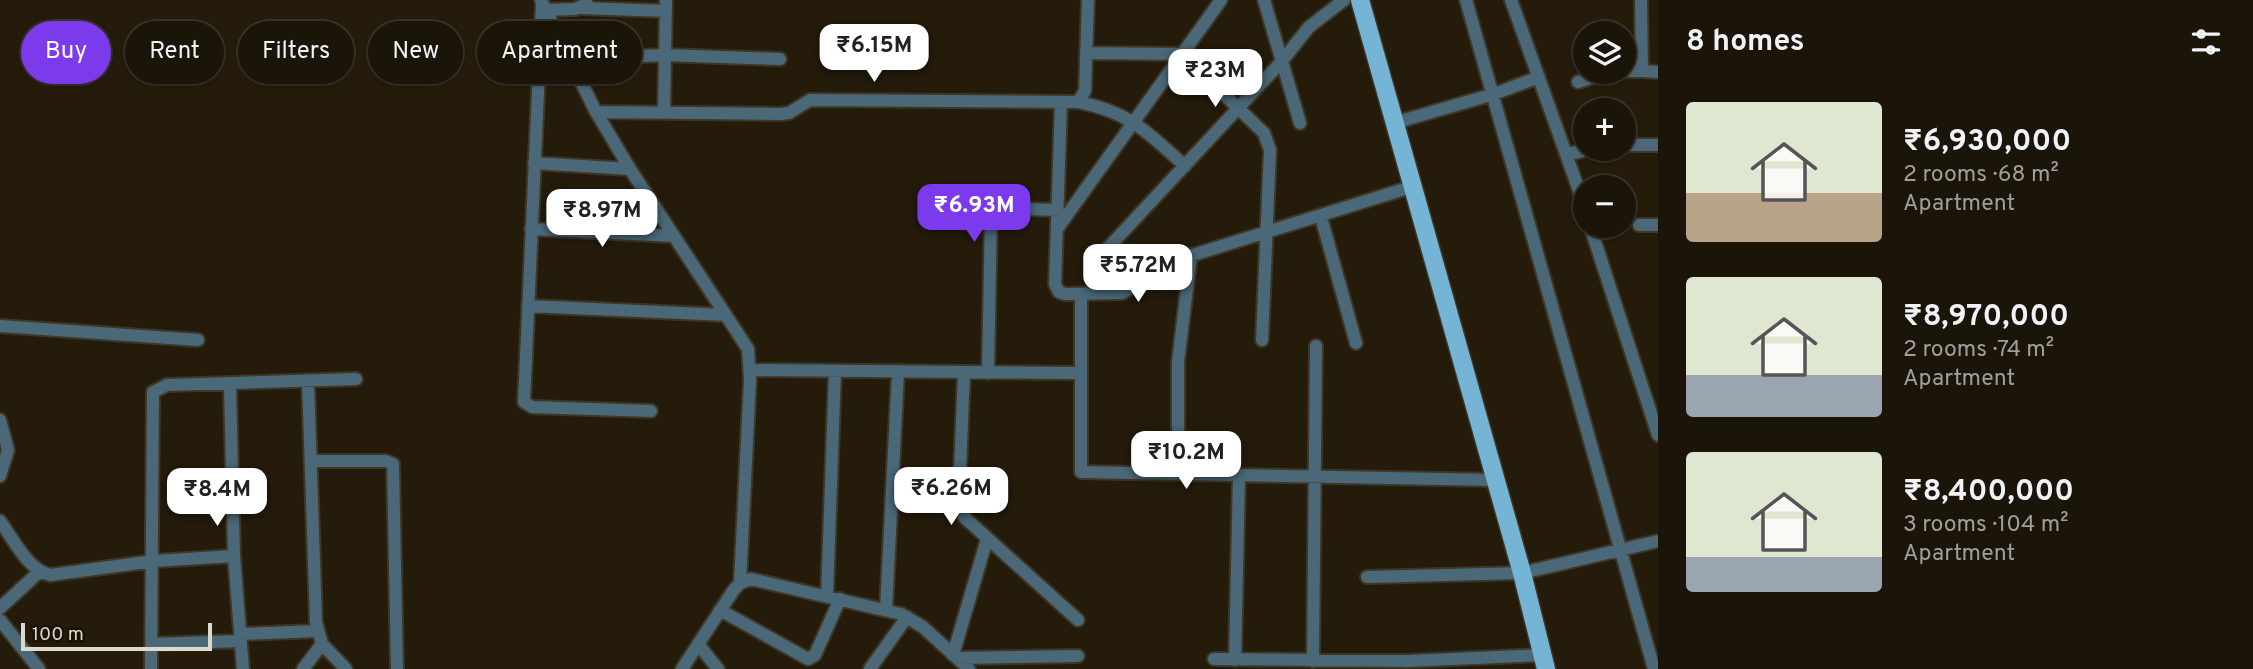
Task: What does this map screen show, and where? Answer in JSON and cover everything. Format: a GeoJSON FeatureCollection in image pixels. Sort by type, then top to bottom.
{"type":"FeatureCollection","features":[{"type":"Feature","properties":{"kind":"main road"},"geometry":{"type":"LineString","coordinates":[[1360,0],[1522,573],[1544,662]]}},
{"type":"Feature","properties":{"kind":"street"},"geometry":{"type":"LineString","coordinates":[[1078,102],[1085,91],[1088,0]]}},
{"type":"Feature","properties":{"kind":"street"},"geometry":{"type":"LineString","coordinates":[[1057,229],[1221,0]]}},
{"type":"Feature","properties":{"kind":"street"},"geometry":{"type":"LineString","coordinates":[[1264,0],[1300,123]]}},
{"type":"Feature","properties":{"kind":"street"},"geometry":{"type":"LineString","coordinates":[[1108,248],[1282,61],[1317,19],[1344,0]]}},
{"type":"Feature","properties":{"kind":"street"},"geometry":{"type":"LineString","coordinates":[[1466,0],[1654,669]]}},
{"type":"Feature","properties":{"kind":"street"},"geometry":{"type":"LineString","coordinates":[[1511,0],[1574,175]]}},
{"type":"Feature","properties":{"kind":"street"},"geometry":{"type":"LineString","coordinates":[[1641,0],[1642,71]]}},
{"type":"Feature","properties":{"kind":"street"},"geometry":{"type":"LineString","coordinates":[[543,4],[666,5],[664,113]]}},
{"type":"Feature","properties":{"kind":"street"},"geometry":{"type":"LineString","coordinates":[[543,4],[552,21]]}},
{"type":"Feature","properties":{"kind":"street"},"geometry":{"type":"LineString","coordinates":[[543,4],[523,397],[527,406],[651,411]]}},
{"type":"Feature","properties":{"kind":"street"},"geometry":{"type":"LineString","coordinates":[[1086,53],[1182,54],[1264,133],[1270,150],[1264,234],[1262,341]]}},
{"type":"Feature","properties":{"kind":"street"},"geometry":{"type":"LineString","coordinates":[[642,56],[780,58]]}},
{"type":"Feature","properties":{"kind":"street"},"geometry":{"type":"LineString","coordinates":[[1636,71],[1658,72]]}},
{"type":"Feature","properties":{"kind":"street"},"geometry":{"type":"LineString","coordinates":[[1394,123],[1494,94],[1539,77]]}},
{"type":"Feature","properties":{"kind":"street"},"geometry":{"type":"LineString","coordinates":[[583,84],[630,169],[748,349],[750,370],[740,583]]}},
{"type":"Feature","properties":{"kind":"street"},"geometry":{"type":"LineString","coordinates":[[596,112],[785,114],[810,100],[1078,102],[1111,109],[1135,121],[1185,166]]}},
{"type":"Feature","properties":{"kind":"street"},"geometry":{"type":"LineString","coordinates":[[1060,103],[1056,288],[1065,294],[1122,293],[1191,255],[1411,187]]}},
{"type":"Feature","properties":{"kind":"street"},"geometry":{"type":"LineString","coordinates":[[1636,145],[1658,145]]}},
{"type":"Feature","properties":{"kind":"street"},"geometry":{"type":"LineString","coordinates":[[1567,154],[1573,153]]}},
{"type":"Feature","properties":{"kind":"street"},"geometry":{"type":"LineString","coordinates":[[534,163],[630,169]]}},
{"type":"Feature","properties":{"kind":"street"},"geometry":{"type":"LineString","coordinates":[[988,373],[991,212],[997,207],[1057,210]]}},
{"type":"Feature","properties":{"kind":"street"},"geometry":{"type":"LineString","coordinates":[[1321,217],[1356,343]]}},
{"type":"Feature","properties":{"kind":"street"},"geometry":{"type":"LineString","coordinates":[[1639,225],[1658,225]]}},
{"type":"Feature","properties":{"kind":"street"},"geometry":{"type":"LineString","coordinates":[[531,229],[674,236]]}},
{"type":"Feature","properties":{"kind":"street"},"geometry":{"type":"LineString","coordinates":[[1594,238],[1658,435]]}},
{"type":"Feature","properties":{"kind":"street"},"geometry":{"type":"LineString","coordinates":[[1178,474],[1178,362],[1191,255]]}},
{"type":"Feature","properties":{"kind":"street"},"geometry":{"type":"LineString","coordinates":[[1081,295],[1081,472],[1495,480]]}},
{"type":"Feature","properties":{"kind":"street"},"geometry":{"type":"LineString","coordinates":[[528,306],[726,315]]}},
{"type":"Feature","properties":{"kind":"street"},"geometry":{"type":"LineString","coordinates":[[0,326],[198,340]]}},
{"type":"Feature","properties":{"kind":"street"},"geometry":{"type":"LineString","coordinates":[[1313,661],[1316,346]]}},
{"type":"Feature","properties":{"kind":"street"},"geometry":{"type":"LineString","coordinates":[[750,370],[1080,373]]}},
{"type":"Feature","properties":{"kind":"street"},"geometry":{"type":"LineString","coordinates":[[720,610],[808,659],[815,655],[833,597],[835,371]]}},
{"type":"Feature","properties":{"kind":"street"},"geometry":{"type":"LineString","coordinates":[[886,610],[898,372]]}},
{"type":"Feature","properties":{"kind":"street"},"geometry":{"type":"LineString","coordinates":[[964,372],[960,503],[964,517],[1078,620]]}},
{"type":"Feature","properties":{"kind":"street"},"geometry":{"type":"LineString","coordinates":[[152,669],[153,393],[167,385],[356,379]]}},
{"type":"Feature","properties":{"kind":"street"},"geometry":{"type":"LineString","coordinates":[[303,669],[320,638],[308,381]]}},
{"type":"Feature","properties":{"kind":"street"},"geometry":{"type":"LineString","coordinates":[[230,385],[234,556],[243,669]]}},
{"type":"Feature","properties":{"kind":"street"},"geometry":{"type":"LineString","coordinates":[[0,420],[8,450],[0,476]]}},
{"type":"Feature","properties":{"kind":"street"},"geometry":{"type":"LineString","coordinates":[[312,461],[386,461],[395,468],[397,669]]}},
{"type":"Feature","properties":{"kind":"street"},"geometry":{"type":"LineString","coordinates":[[1235,660],[1239,475]]}},
{"type":"Feature","properties":{"kind":"street"},"geometry":{"type":"LineString","coordinates":[[0,521],[38,572],[65,575],[154,561],[234,556]]}},
{"type":"Feature","properties":{"kind":"street"},"geometry":{"type":"LineString","coordinates":[[955,656],[987,538]]}},
{"type":"Feature","properties":{"kind":"street"},"geometry":{"type":"LineString","coordinates":[[1367,577],[1522,573],[1658,541]]}},
{"type":"Feature","properties":{"kind":"street"},"geometry":{"type":"LineString","coordinates":[[0,608],[38,572]]}},
{"type":"Feature","properties":{"kind":"street"},"geometry":{"type":"LineString","coordinates":[[682,669],[740,583],[751,579],[907,617],[969,669]]}},
{"type":"Feature","properties":{"kind":"street"},"geometry":{"type":"LineString","coordinates":[[870,669],[907,617]]}},
{"type":"Feature","properties":{"kind":"street"},"geometry":{"type":"LineString","coordinates":[[0,620],[39,669]]}},
{"type":"Feature","properties":{"kind":"street"},"geometry":{"type":"LineString","coordinates":[[152,644],[240,637],[320,638],[346,669]]}},
{"type":"Feature","properties":{"kind":"street"},"geometry":{"type":"LineString","coordinates":[[698,644],[718,669]]}},
{"type":"Feature","properties":{"kind":"street"},"geometry":{"type":"LineString","coordinates":[[955,656],[1078,656]]}},
{"type":"Feature","properties":{"kind":"street"},"geometry":{"type":"LineString","coordinates":[[1214,659],[1373,665],[1544,662]]}}]}
